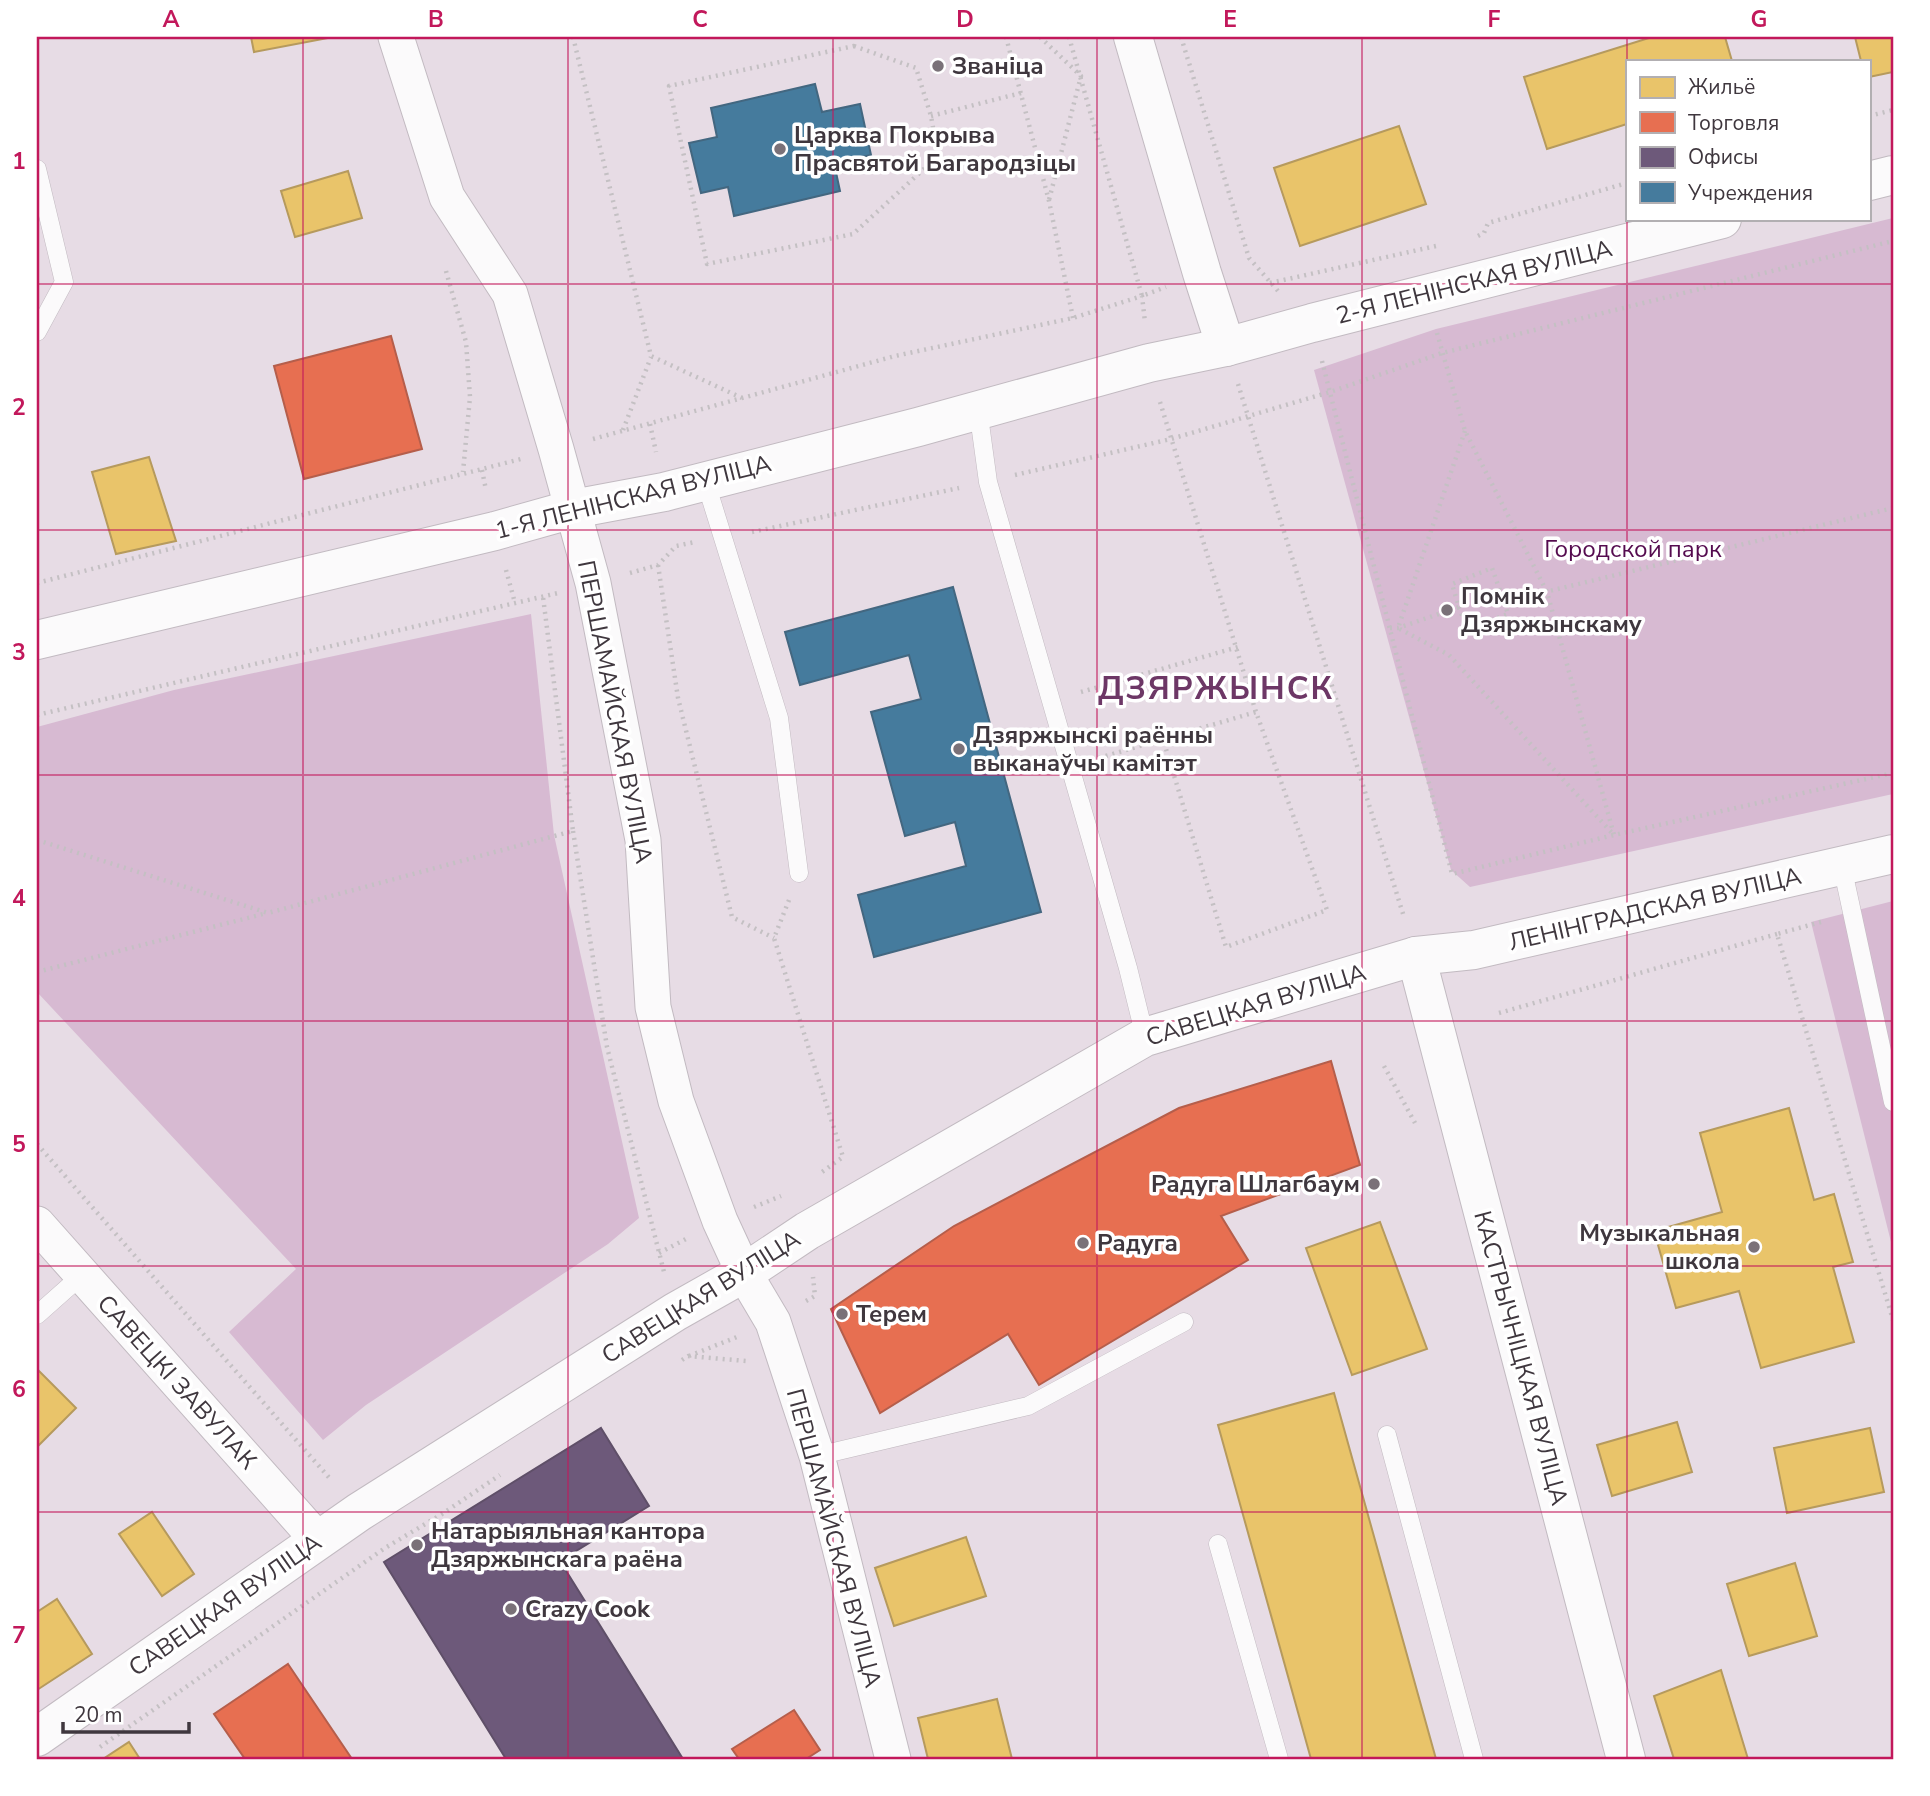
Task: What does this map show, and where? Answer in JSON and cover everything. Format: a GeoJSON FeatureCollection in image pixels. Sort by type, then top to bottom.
{"type":"FeatureCollection","features":[{"type":"Feature","properties":{"kind":"street","name":"ПЕРШАМАЙСКАЯ ВУЛІЦА"},"geometry":{"type":"LineString","coordinates":[[396,37],[447,197],[510,294],[556,449],[593,583],[643,840],[653,1007],[676,1101],[720,1221],[744,1273],[773,1322],[817,1456],[893,1759]]}},
{"type":"Feature","properties":{"kind":"street"},"geometry":{"type":"LineString","coordinates":[[1133,37],[1226,347]]}},
{"type":"Feature","properties":{"kind":"street"},"geometry":{"type":"LineString","coordinates":[[1870,181],[1893,175]]}},
{"type":"Feature","properties":{"kind":"street","name":"2-Я ЛЕНІНСКАЯ ВУЛІЦА"},"geometry":{"type":"LineString","coordinates":[[1226,347],[1718,220]]}},
{"type":"Feature","properties":{"kind":"street","name":"1-Я ЛЕНІНСКАЯ ВУЛІЦА"},"geometry":{"type":"LineString","coordinates":[[37,640],[495,531],[573,509],[664,492],[918,427],[1149,363],[1226,347]]}},
{"type":"Feature","properties":{"kind":"street","name":"ЛЕНІНГРАДСКАЯ ВУЛІЦА"},"geometry":{"type":"LineString","coordinates":[[1416,956],[1474,950],[1893,855]]}},
{"type":"Feature","properties":{"kind":"street","name":"САВЕЦКАЯ ВУЛІЦА"},"geometry":{"type":"LineString","coordinates":[[37,1737],[359,1512],[676,1312],[744,1273],[807,1231],[1146,1037],[1416,956]]}},
{"type":"Feature","properties":{"kind":"street","name":"КАСТРЫЧНІЦКАЯ ВУЛІЦА"},"geometry":{"type":"LineString","coordinates":[[1416,956],[1626,1759]]}},
{"type":"Feature","properties":{"kind":"street","name":"САВЕЦКІ ЗАВУЛАК"},"geometry":{"type":"LineString","coordinates":[[37,1224],[318,1540]]}},
{"type":"Feature","properties":{"kind":"lane"},"geometry":{"type":"LineString","coordinates":[[37,169],[64,282],[37,332]]}},
{"type":"Feature","properties":{"kind":"lane"},"geometry":{"type":"LineString","coordinates":[[978,410],[988,482],[1146,1037]]}},
{"type":"Feature","properties":{"kind":"lane"},"geometry":{"type":"LineString","coordinates":[[705,480],[779,718],[799,873]]}},
{"type":"Feature","properties":{"kind":"lane"},"geometry":{"type":"LineString","coordinates":[[1842,866],[1893,1102]]}},
{"type":"Feature","properties":{"kind":"lane"},"geometry":{"type":"LineString","coordinates":[[37,1314],[82,1275]]}},
{"type":"Feature","properties":{"kind":"lane"},"geometry":{"type":"LineString","coordinates":[[817,1456],[1028,1406],[1184,1322]]}},
{"type":"Feature","properties":{"kind":"lane"},"geometry":{"type":"LineString","coordinates":[[1387,1435],[1474,1759]]}},
{"type":"Feature","properties":{"kind":"lane"},"geometry":{"type":"LineString","coordinates":[[1217,1544],[1279,1759]]}},
{"type":"Feature","properties":{"kind":"path"},"geometry":{"type":"LineString","coordinates":[[573,37],[651,356],[622,431]]}},
{"type":"Feature","properties":{"kind":"path"},"geometry":{"type":"LineString","coordinates":[[1006,37],[1049,201],[1073,318]]}},
{"type":"Feature","properties":{"kind":"path"},"geometry":{"type":"LineString","coordinates":[[1040,37],[1081,76]]}},
{"type":"Feature","properties":{"kind":"path"},"geometry":{"type":"LineString","coordinates":[[1069,37],[1142,296],[1149,363],[1171,439],[1238,647],[1256,712],[1327,910],[1226,947],[1163,739]]}},
{"type":"Feature","properties":{"kind":"path"},"geometry":{"type":"LineString","coordinates":[[1181,37],[1249,258],[1269,283],[1312,323],[1452,874],[1893,773]]}},
{"type":"Feature","properties":{"kind":"path"},"geometry":{"type":"LineString","coordinates":[[854,46],[916,68],[931,116],[938,156],[853,234],[707,264],[669,86],[854,46]]}},
{"type":"Feature","properties":{"kind":"path"},"geometry":{"type":"LineString","coordinates":[[1049,201],[1081,76]]}},
{"type":"Feature","properties":{"kind":"path"},"geometry":{"type":"LineString","coordinates":[[931,116],[1021,93]]}},
{"type":"Feature","properties":{"kind":"path"},"geometry":{"type":"LineString","coordinates":[[1870,116],[1893,110]]}},
{"type":"Feature","properties":{"kind":"path"},"geometry":{"type":"LineString","coordinates":[[1466,239],[1484,233],[1488,223],[1626,183]]}},
{"type":"Feature","properties":{"kind":"path"},"geometry":{"type":"LineString","coordinates":[[37,715],[542,597],[658,565],[676,545],[722,538],[988,482],[1171,439],[1331,392],[1442,353],[1893,241]]}},
{"type":"Feature","properties":{"kind":"path"},"geometry":{"type":"LineString","coordinates":[[1269,283],[1440,245]]}},
{"type":"Feature","properties":{"kind":"path"},"geometry":{"type":"LineString","coordinates":[[37,583],[463,472],[482,470],[895,356],[1073,318],[1249,258]]}},
{"type":"Feature","properties":{"kind":"path"},"geometry":{"type":"LineString","coordinates":[[1436,329],[1465,431],[1546,592],[1614,835]]}},
{"type":"Feature","properties":{"kind":"path"},"geometry":{"type":"LineString","coordinates":[[1226,347],[1416,956]]}},
{"type":"Feature","properties":{"kind":"path"},"geometry":{"type":"LineString","coordinates":[[651,356],[743,398]]}},
{"type":"Feature","properties":{"kind":"path"},"geometry":{"type":"LineString","coordinates":[[1398,628],[1465,431]]}},
{"type":"Feature","properties":{"kind":"path"},"geometry":{"type":"LineString","coordinates":[[1504,602],[1893,508]]}},
{"type":"Feature","properties":{"kind":"path"},"geometry":{"type":"LineString","coordinates":[[658,565],[678,698],[732,918],[774,938]]}},
{"type":"Feature","properties":{"kind":"path"},"geometry":{"type":"LineString","coordinates":[[1492,568],[1508,614],[1467,629],[1459,607],[1452,584],[1492,568]]}},
{"type":"Feature","properties":{"kind":"path"},"geometry":{"type":"LineString","coordinates":[[37,972],[573,831],[542,597]]}},
{"type":"Feature","properties":{"kind":"path"},"geometry":{"type":"LineString","coordinates":[[1390,628],[1398,628],[1459,607]]}},
{"type":"Feature","properties":{"kind":"path"},"geometry":{"type":"LineString","coordinates":[[1398,628],[1449,655],[1614,835]]}},
{"type":"Feature","properties":{"kind":"path"},"geometry":{"type":"LineString","coordinates":[[1051,700],[1238,647]]}},
{"type":"Feature","properties":{"kind":"path"},"geometry":{"type":"LineString","coordinates":[[1070,767],[1256,712]]}},
{"type":"Feature","properties":{"kind":"path"},"geometry":{"type":"LineString","coordinates":[[37,840],[268,913]]}},
{"type":"Feature","properties":{"kind":"path"},"geometry":{"type":"LineString","coordinates":[[799,873],[774,938],[843,1157],[820,1173]]}},
{"type":"Feature","properties":{"kind":"path"},"geometry":{"type":"LineString","coordinates":[[1499,1013],[1820,920],[1861,956]]}},
{"type":"Feature","properties":{"kind":"path"},"geometry":{"type":"LineString","coordinates":[[1777,934],[1893,1320]]}},
{"type":"Feature","properties":{"kind":"path"},"geometry":{"type":"LineString","coordinates":[[37,1144],[359,1512],[385,1548]]}},
{"type":"Feature","properties":{"kind":"path"},"geometry":{"type":"LineString","coordinates":[[676,1363],[688,1356]]}},
{"type":"Feature","properties":{"kind":"path"},"geometry":{"type":"LineString","coordinates":[[92,1753],[385,1548],[507,1470]]}},
{"type":"Feature","properties":{"kind":"green space","name":"Городской парк"},"geometry":{"type":"Polygon","coordinates":[[[1893,218],[1893,794],[1470,887],[1451,870],[1314,370],[1436,329],[1893,218]]]}},
{"type":"Feature","properties":{"kind":"green space"},"geometry":{"type":"Polygon","coordinates":[[[531,614],[554,835],[639,1218],[608,1244],[366,1405],[323,1440],[229,1332],[296,1269],[37,992],[37,727],[174,690],[531,614]]]}},
{"type":"Feature","properties":{"kind":"green space"},"geometry":{"type":"Polygon","coordinates":[[[1893,901],[1893,1250],[1811,922],[1893,901]]]}},
{"type":"Feature","properties":{"kind":"building: Жильё"},"geometry":{"type":"Polygon","coordinates":[[[251,37],[333,37],[254,52],[251,37]]]}},
{"type":"Feature","properties":{"kind":"building: Жильё"},"geometry":{"type":"Polygon","coordinates":[[[1652,37],[1725,37],[1732,60],[1626,60],[1626,124],[1547,149],[1524,77],[1652,37]]]}},
{"type":"Feature","properties":{"kind":"building: Жильё"},"geometry":{"type":"Polygon","coordinates":[[[1855,37],[1893,37],[1893,72],[1870,77],[1870,60],[1861,60],[1855,37]]]}},
{"type":"Feature","properties":{"kind":"building: Жильё"},"geometry":{"type":"Polygon","coordinates":[[[1399,126],[1426,204],[1300,246],[1274,168],[1399,126]]]}},
{"type":"Feature","properties":{"kind":"building: Жильё"},"geometry":{"type":"Polygon","coordinates":[[[348,171],[362,218],[295,237],[281,191],[348,171]]]}},
{"type":"Feature","properties":{"kind":"building: Жильё"},"geometry":{"type":"Polygon","coordinates":[[[149,457],[176,541],[116,554],[92,472],[149,457]]]}},
{"type":"Feature","properties":{"kind":"building: Жильё","name":"Музыкальная школа"},"geometry":{"type":"Polygon","coordinates":[[[1789,1108],[1814,1200],[1834,1194],[1853,1262],[1833,1267],[1854,1342],[1761,1368],[1739,1291],[1676,1308],[1654,1231],[1722,1212],[1700,1133],[1789,1108]]]}},
{"type":"Feature","properties":{"kind":"building: Жильё"},"geometry":{"type":"Polygon","coordinates":[[[1380,1222],[1427,1349],[1352,1375],[1306,1248],[1380,1222]]]}},
{"type":"Feature","properties":{"kind":"building: Жильё"},"geometry":{"type":"Polygon","coordinates":[[[37,1369],[76,1408],[37,1447],[37,1369]]]}},
{"type":"Feature","properties":{"kind":"building: Жильё"},"geometry":{"type":"Polygon","coordinates":[[[1334,1393],[1436,1759],[1311,1759],[1218,1425],[1334,1393]]]}},
{"type":"Feature","properties":{"kind":"building: Жильё"},"geometry":{"type":"Polygon","coordinates":[[[1677,1422],[1692,1472],[1612,1496],[1597,1445],[1677,1422]]]}},
{"type":"Feature","properties":{"kind":"building: Жильё"},"geometry":{"type":"Polygon","coordinates":[[[1870,1428],[1884,1492],[1787,1513],[1774,1448],[1870,1428]]]}},
{"type":"Feature","properties":{"kind":"building: Жильё"},"geometry":{"type":"Polygon","coordinates":[[[152,1512],[194,1574],[162,1596],[119,1534],[152,1512]]]}},
{"type":"Feature","properties":{"kind":"building: Жильё"},"geometry":{"type":"Polygon","coordinates":[[[966,1537],[986,1596],[894,1626],[875,1568],[966,1537]]]}},
{"type":"Feature","properties":{"kind":"building: Жильё"},"geometry":{"type":"Polygon","coordinates":[[[1795,1563],[1817,1636],[1749,1656],[1727,1584],[1795,1563]]]}},
{"type":"Feature","properties":{"kind":"building: Жильё"},"geometry":{"type":"Polygon","coordinates":[[[57,1599],[92,1654],[37,1690],[37,1612],[57,1599]]]}},
{"type":"Feature","properties":{"kind":"building: Жильё"},"geometry":{"type":"Polygon","coordinates":[[[1721,1670],[1748,1759],[1674,1759],[1654,1696],[1721,1670]]]}},
{"type":"Feature","properties":{"kind":"building: Жильё"},"geometry":{"type":"Polygon","coordinates":[[[997,1699],[1012,1759],[928,1759],[918,1718],[997,1699]]]}},
{"type":"Feature","properties":{"kind":"building: Жильё"},"geometry":{"type":"Polygon","coordinates":[[[129,1742],[140,1759],[103,1759],[129,1742]]]}},
{"type":"Feature","properties":{"kind":"building: Торговля"},"geometry":{"type":"Polygon","coordinates":[[[391,336],[422,449],[304,479],[274,366],[391,336]]]}},
{"type":"Feature","properties":{"kind":"building: Торговля","name":"Радуга"},"geometry":{"type":"Polygon","coordinates":[[[1331,1061],[1360,1165],[1221,1216],[1248,1260],[1039,1385],[1008,1334],[880,1413],[831,1309],[954,1226],[1179,1108],[1331,1061]]]}},
{"type":"Feature","properties":{"kind":"building: Торговля"},"geometry":{"type":"Polygon","coordinates":[[[288,1664],[352,1759],[245,1759],[214,1714],[288,1664]]]}},
{"type":"Feature","properties":{"kind":"building: Торговля"},"geometry":{"type":"Polygon","coordinates":[[[794,1710],[820,1750],[806,1759],[739,1759],[732,1749],[794,1710]]]}},
{"type":"Feature","properties":{"kind":"building: Офисы"},"geometry":{"type":"Polygon","coordinates":[[[601,1428],[649,1506],[560,1561],[683,1759],[506,1759],[384,1562],[601,1428]]]}},
{"type":"Feature","properties":{"kind":"building: Учреждения","name":"Царква Покрыва Прасвятой Багародзіцы"},"geometry":{"type":"Polygon","coordinates":[[[815,84],[822,112],[860,104],[871,155],[834,163],[840,191],[734,216],[728,187],[701,193],[689,143],[717,137],[711,108],[815,84]]]}},
{"type":"Feature","properties":{"kind":"building: Учреждения"},"geometry":{"type":"Polygon","coordinates":[[[953,587],[1041,912],[874,957],[858,895],[966,866],[955,822],[905,836],[871,712],[921,699],[909,655],[800,685],[785,632],[953,587]]]}},
{"type":"Feature","properties":{"kind":"place","name":"Званіца"},"geometry":{"type":"Point","coordinates":[938,66]}},
{"type":"Feature","properties":{"kind":"place","name":"Царква Покрыва Прасвятой Багародзіцы"},"geometry":{"type":"Point","coordinates":[780,149]}},
{"type":"Feature","properties":{"kind":"place","name":"Помнік Дзяржынскаму"},"geometry":{"type":"Point","coordinates":[1447,610]}},
{"type":"Feature","properties":{"kind":"place","name":"Дзяржынскі раённы выканаўчы камітэт"},"geometry":{"type":"Point","coordinates":[959,749]}},
{"type":"Feature","properties":{"kind":"place","name":"Радуга Шлагбаум"},"geometry":{"type":"Point","coordinates":[1374,1184]}},
{"type":"Feature","properties":{"kind":"place","name":"Радуга"},"geometry":{"type":"Point","coordinates":[1083,1243]}},
{"type":"Feature","properties":{"kind":"place","name":"Музыкальная школа"},"geometry":{"type":"Point","coordinates":[1754,1247]}},
{"type":"Feature","properties":{"kind":"place","name":"Терем"},"geometry":{"type":"Point","coordinates":[842,1314]}},
{"type":"Feature","properties":{"kind":"place","name":"Натарыяльная кантора Дзяржынскага раёна"},"geometry":{"type":"Point","coordinates":[417,1545]}},
{"type":"Feature","properties":{"kind":"place","name":"Crazy Cook"},"geometry":{"type":"Point","coordinates":[511,1609]}},
{"type":"Feature","properties":{"kind":"district","name":"ДЗЯРЖЫНСК"},"geometry":{"type":"Point","coordinates":[1216,688]}}]}
